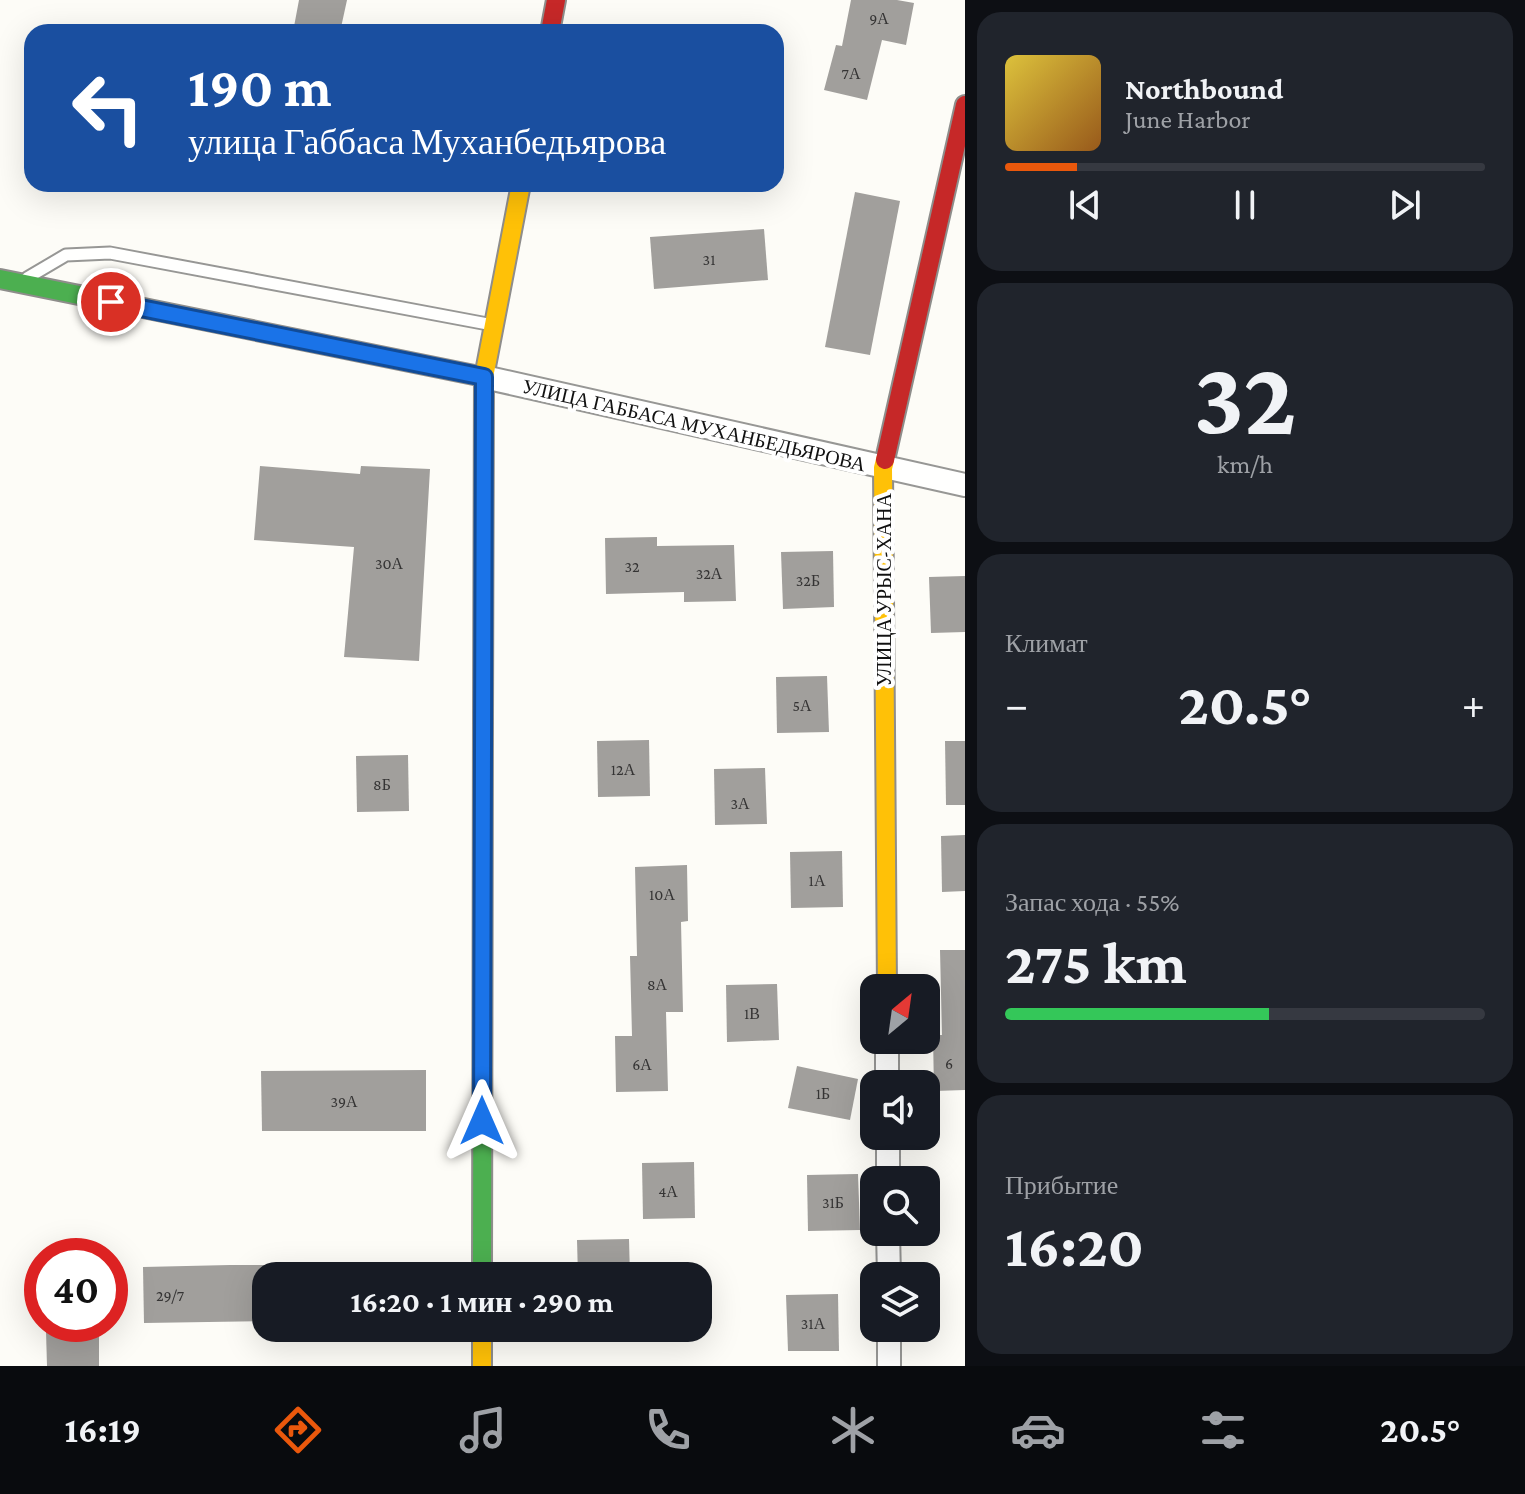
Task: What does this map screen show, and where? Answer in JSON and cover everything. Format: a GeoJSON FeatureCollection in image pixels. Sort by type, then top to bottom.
{"type":"FeatureCollection","features":[{"type":"Feature","properties":{"kind":"street"},"geometry":{"type":"LineString","coordinates":[[552,24],[556,0]]}},
{"type":"Feature","properties":{"kind":"street","name":"УЛИЦА УРЫС-ХАНА"},"geometry":{"type":"LineString","coordinates":[[887,974],[883,468],[957,178],[965,105]]}},
{"type":"Feature","properties":{"kind":"street"},"geometry":{"type":"LineString","coordinates":[[482,1262],[484,377],[519,192]]}},
{"type":"Feature","properties":{"kind":"street","name":"УЛИЦА ГАББАСА МУХАНБЕДЬЯРОВА"},"geometry":{"type":"LineString","coordinates":[[9,281],[484,377],[965,485]]}},
{"type":"Feature","properties":{"kind":"street"},"geometry":{"type":"LineString","coordinates":[[482,1342],[482,1366]]}},
{"type":"Feature","properties":{"kind":"street"},"geometry":{"type":"LineString","coordinates":[[889,1342],[889,1366]]}},
{"type":"Feature","properties":{"kind":"lane"},"geometry":{"type":"LineString","coordinates":[[9,281],[66,255],[110,253],[494,325]]}},
{"type":"Feature","properties":{"kind":"building"},"geometry":{"type":"Polygon","coordinates":[[[299,0],[347,0],[342,24],[294,24],[299,0]]]}},
{"type":"Feature","properties":{"kind":"building"},"geometry":{"type":"Polygon","coordinates":[[[851,0],[914,3],[906,45],[882,40],[867,100],[824,90],[836,45],[842,46],[851,0]]]}},
{"type":"Feature","properties":{"kind":"building"},"geometry":{"type":"Polygon","coordinates":[[[855,192],[900,201],[870,355],[825,347],[855,192]]]}},
{"type":"Feature","properties":{"kind":"building"},"geometry":{"type":"Polygon","coordinates":[[[764,229],[768,280],[654,289],[650,237],[764,229]]]}},
{"type":"Feature","properties":{"kind":"building"},"geometry":{"type":"Polygon","coordinates":[[[260,466],[360,474],[361,466],[430,469],[419,661],[344,657],[354,547],[254,540],[260,466]]]}},
{"type":"Feature","properties":{"kind":"building"},"geometry":{"type":"Polygon","coordinates":[[[657,537],[657,546],[734,545],[736,601],[684,602],[684,592],[606,594],[605,538],[657,537]]]}},
{"type":"Feature","properties":{"kind":"building"},"geometry":{"type":"Polygon","coordinates":[[[833,551],[834,607],[783,609],[781,552],[833,551]]]}},
{"type":"Feature","properties":{"kind":"building"},"geometry":{"type":"Polygon","coordinates":[[[965,576],[965,632],[931,633],[929,577],[965,576]]]}},
{"type":"Feature","properties":{"kind":"building"},"geometry":{"type":"Polygon","coordinates":[[[827,676],[829,732],[777,733],[776,677],[827,676]]]}},
{"type":"Feature","properties":{"kind":"building"},"geometry":{"type":"Polygon","coordinates":[[[649,740],[650,796],[598,797],[597,741],[649,740]]]}},
{"type":"Feature","properties":{"kind":"building"},"geometry":{"type":"Polygon","coordinates":[[[945,741],[965,741],[965,805],[946,805],[945,741]]]}},
{"type":"Feature","properties":{"kind":"building"},"geometry":{"type":"Polygon","coordinates":[[[408,755],[409,811],[357,812],[356,756],[408,755]]]}},
{"type":"Feature","properties":{"kind":"building"},"geometry":{"type":"Polygon","coordinates":[[[765,768],[767,824],[715,825],[714,769],[765,768]]]}},
{"type":"Feature","properties":{"kind":"building"},"geometry":{"type":"Polygon","coordinates":[[[965,835],[965,891],[942,892],[941,836],[965,835]]]}},
{"type":"Feature","properties":{"kind":"building"},"geometry":{"type":"Polygon","coordinates":[[[842,851],[843,907],[791,908],[790,852],[842,851]]]}},
{"type":"Feature","properties":{"kind":"building"},"geometry":{"type":"Polygon","coordinates":[[[687,865],[688,921],[681,922],[683,1012],[666,1012],[668,1091],[616,1092],[615,1036],[632,1036],[630,956],[637,956],[635,867],[687,865]]]}},
{"type":"Feature","properties":{"kind":"building"},"geometry":{"type":"Polygon","coordinates":[[[940,950],[965,950],[965,1090],[940,1091],[940,1070],[934,1070],[933,1054],[940,1054],[940,950]]]}},
{"type":"Feature","properties":{"kind":"building"},"geometry":{"type":"Polygon","coordinates":[[[777,984],[779,1040],[727,1042],[726,985],[777,984]]]}},
{"type":"Feature","properties":{"kind":"building"},"geometry":{"type":"Polygon","coordinates":[[[797,1066],[858,1079],[850,1120],[788,1108],[797,1066]]]}},
{"type":"Feature","properties":{"kind":"building"},"geometry":{"type":"Polygon","coordinates":[[[426,1070],[426,1131],[262,1131],[261,1071],[426,1070]]]}},
{"type":"Feature","properties":{"kind":"building"},"geometry":{"type":"Polygon","coordinates":[[[694,1162],[695,1218],[643,1219],[642,1163],[694,1162]]]}},
{"type":"Feature","properties":{"kind":"building"},"geometry":{"type":"Polygon","coordinates":[[[858,1174],[860,1230],[808,1231],[807,1175],[858,1174]]]}},
{"type":"Feature","properties":{"kind":"building"},"geometry":{"type":"Polygon","coordinates":[[[629,1239],[630,1262],[578,1262],[577,1240],[629,1239]]]}},
{"type":"Feature","properties":{"kind":"building"},"geometry":{"type":"Polygon","coordinates":[[[252,1265],[252,1321],[144,1323],[143,1267],[252,1265]]]}},
{"type":"Feature","properties":{"kind":"building"},"geometry":{"type":"Polygon","coordinates":[[[838,1294],[839,1351],[788,1351],[786,1295],[838,1294]]]}},
{"type":"Feature","properties":{"kind":"building"},"geometry":{"type":"Polygon","coordinates":[[[46,1342],[99,1342],[99,1366],[47,1366],[46,1342]]]}},
{"type":"Feature","properties":{"kind":"traffic: fast"},"geometry":{"type":"LineString","coordinates":[[0,279],[484,377]]}},
{"type":"Feature","properties":{"kind":"traffic: fast"},"geometry":{"type":"LineString","coordinates":[[482,1262],[483,719]]}},
{"type":"Feature","properties":{"kind":"traffic: slow"},"geometry":{"type":"LineString","coordinates":[[483,719],[484,377],[519,192]]}},
{"type":"Feature","properties":{"kind":"traffic: slow"},"geometry":{"type":"LineString","coordinates":[[885,460],[887,974]]}},
{"type":"Feature","properties":{"kind":"traffic: slow"},"geometry":{"type":"LineString","coordinates":[[482,1342],[482,1366]]}},
{"type":"Feature","properties":{"kind":"traffic: jam"},"geometry":{"type":"LineString","coordinates":[[552,24],[556,0]]}},
{"type":"Feature","properties":{"kind":"traffic: jam"},"geometry":{"type":"LineString","coordinates":[[885,460],[965,105]]}},
{"type":"Feature","properties":{"kind":"route"},"geometry":{"type":"LineString","coordinates":[[111,302],[484,377],[482,1121]]}}]}
